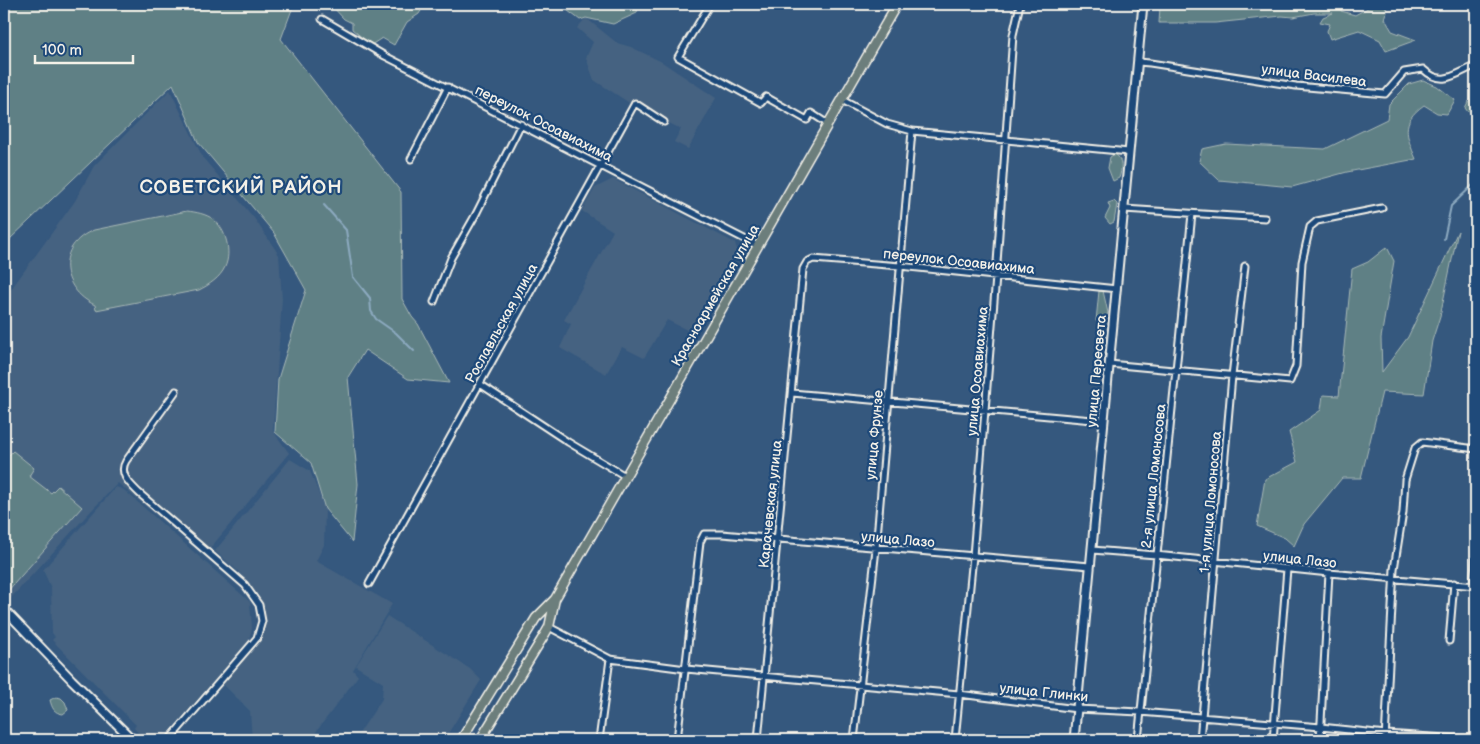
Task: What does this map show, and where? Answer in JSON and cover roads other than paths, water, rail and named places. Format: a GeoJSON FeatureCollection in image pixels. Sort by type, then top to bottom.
{"type":"FeatureCollection","features":[{"type":"Feature","properties":{"kind":"main road","name":"Красноармейская улица"},"geometry":{"type":"LineString","coordinates":[[555,599],[897,4]]}},
{"type":"Feature","properties":{"kind":"main road","name":"улица Пересвета"},"geometry":{"type":"LineString","coordinates":[[1074,740],[1143,4]]}},
{"type":"Feature","properties":{"kind":"main road"},"geometry":{"type":"LineString","coordinates":[[480,740],[549,626],[555,599]]}},
{"type":"Feature","properties":{"kind":"main road"},"geometry":{"type":"LineString","coordinates":[[461,740],[536,618],[555,599]]}},
{"type":"Feature","properties":{"kind":"main road"},"geometry":{"type":"LineString","coordinates":[[4,609],[133,740]]}},
{"type":"Feature","properties":{"kind":"street"},"geometry":{"type":"LineString","coordinates":[[710,4],[678,57],[761,103],[766,97],[807,120],[811,114],[828,124]]}},
{"type":"Feature","properties":{"kind":"street","name":"улица Осоавиахима"},"geometry":{"type":"LineString","coordinates":[[955,740],[973,556],[996,277],[1013,35],[1020,4]]}},
{"type":"Feature","properties":{"kind":"street","name":"переулок Осоавиахима"},"geometry":{"type":"LineString","coordinates":[[322,19],[386,56],[758,246]]}},
{"type":"Feature","properties":{"kind":"street","name":"улица Василева"},"geometry":{"type":"LineString","coordinates":[[1138,62],[1296,86],[1386,94],[1404,72],[1423,69],[1436,79],[1442,80],[1472,67]]}},
{"type":"Feature","properties":{"kind":"street"},"geometry":{"type":"LineString","coordinates":[[411,159],[448,87]]}},
{"type":"Feature","properties":{"kind":"street"},"geometry":{"type":"LineString","coordinates":[[842,100],[887,124],[912,131],[1129,152]]}},
{"type":"Feature","properties":{"kind":"street","name":"Рославльская улица"},"geometry":{"type":"LineString","coordinates":[[369,584],[635,103],[664,122]]}},
{"type":"Feature","properties":{"kind":"street"},"geometry":{"type":"LineString","coordinates":[[434,302],[451,258],[476,214],[521,124]]}},
{"type":"Feature","properties":{"kind":"street","name":"улица Фрунзе"},"geometry":{"type":"LineString","coordinates":[[854,740],[876,548],[912,131]]}},
{"type":"Feature","properties":{"kind":"street"},"geometry":{"type":"LineString","coordinates":[[1110,364],[1290,381],[1296,366],[1302,262],[1310,227],[1317,221],[1382,208]]}},
{"type":"Feature","properties":{"kind":"street"},"geometry":{"type":"LineString","coordinates":[[1124,209],[1264,218]]}},
{"type":"Feature","properties":{"kind":"street","name":"2-я улица Ломоносова"},"geometry":{"type":"LineString","coordinates":[[1138,740],[1192,214]]}},
{"type":"Feature","properties":{"kind":"street","name":"переулок Осоавиахима"},"geometry":{"type":"LineString","coordinates":[[803,269],[807,262],[813,259],[900,266],[1117,289]]}},
{"type":"Feature","properties":{"kind":"street","name":"1-я улица Ломоносова"},"geometry":{"type":"LineString","coordinates":[[1200,740],[1232,376],[1245,266]]}},
{"type":"Feature","properties":{"kind":"street","name":"Карачевская улица"},"geometry":{"type":"LineString","coordinates":[[758,740],[803,269]]}},
{"type":"Feature","properties":{"kind":"street"},"geometry":{"type":"LineString","coordinates":[[480,384],[568,442],[625,476]]}},
{"type":"Feature","properties":{"kind":"street"},"geometry":{"type":"LineString","coordinates":[[169,740],[257,638],[262,621],[259,605],[245,584],[139,493],[124,474],[124,464],[132,451],[176,391]]}},
{"type":"Feature","properties":{"kind":"street"},"geometry":{"type":"LineString","coordinates":[[792,392],[1104,421]]}},
{"type":"Feature","properties":{"kind":"street"},"geometry":{"type":"LineString","coordinates":[[1385,740],[1395,579],[1394,568],[1406,480],[1415,448],[1422,442],[1476,449]]}},
{"type":"Feature","properties":{"kind":"street","name":"улица Лазо"},"geometry":{"type":"LineString","coordinates":[[686,669],[700,542],[704,534],[1090,566]]}},
{"type":"Feature","properties":{"kind":"street"},"geometry":{"type":"LineString","coordinates":[[1475,586],[1476,549]]}},
{"type":"Feature","properties":{"kind":"street","name":"улица Лазо"},"geometry":{"type":"LineString","coordinates":[[1092,550],[1217,561],[1329,574],[1475,586]]}},
{"type":"Feature","properties":{"kind":"street"},"geometry":{"type":"LineString","coordinates":[[1273,740],[1287,569]]}},
{"type":"Feature","properties":{"kind":"street"},"geometry":{"type":"LineString","coordinates":[[1320,740],[1329,574]]}},
{"type":"Feature","properties":{"kind":"street"},"geometry":{"type":"LineString","coordinates":[[1449,641],[1454,584]]}},
{"type":"Feature","properties":{"kind":"street"},"geometry":{"type":"LineString","coordinates":[[549,626],[610,659],[599,740]]}},
{"type":"Feature","properties":{"kind":"street","name":"улица Глинки"},"geometry":{"type":"LineString","coordinates":[[610,659],[686,669],[959,694],[1077,708],[1274,722],[1386,734],[1476,740]]}},
{"type":"Feature","properties":{"kind":"street"},"geometry":{"type":"LineString","coordinates":[[677,740],[686,669]]}},
{"type":"Feature","properties":{"kind":"waterway"},"geometry":{"type":"LineString","coordinates":[[1444,239],[1451,206],[1476,182]]}},
{"type":"Feature","properties":{"kind":"waterway"},"geometry":{"type":"LineString","coordinates":[[324,205],[346,230],[353,277],[370,298],[371,311],[376,319],[396,333],[414,351]]}},
{"type":"Feature","properties":{"kind":"district","name":"СОВЕТСКИЙ РАЙОН"},"geometry":{"type":"Point","coordinates":[241,186]}}]}
